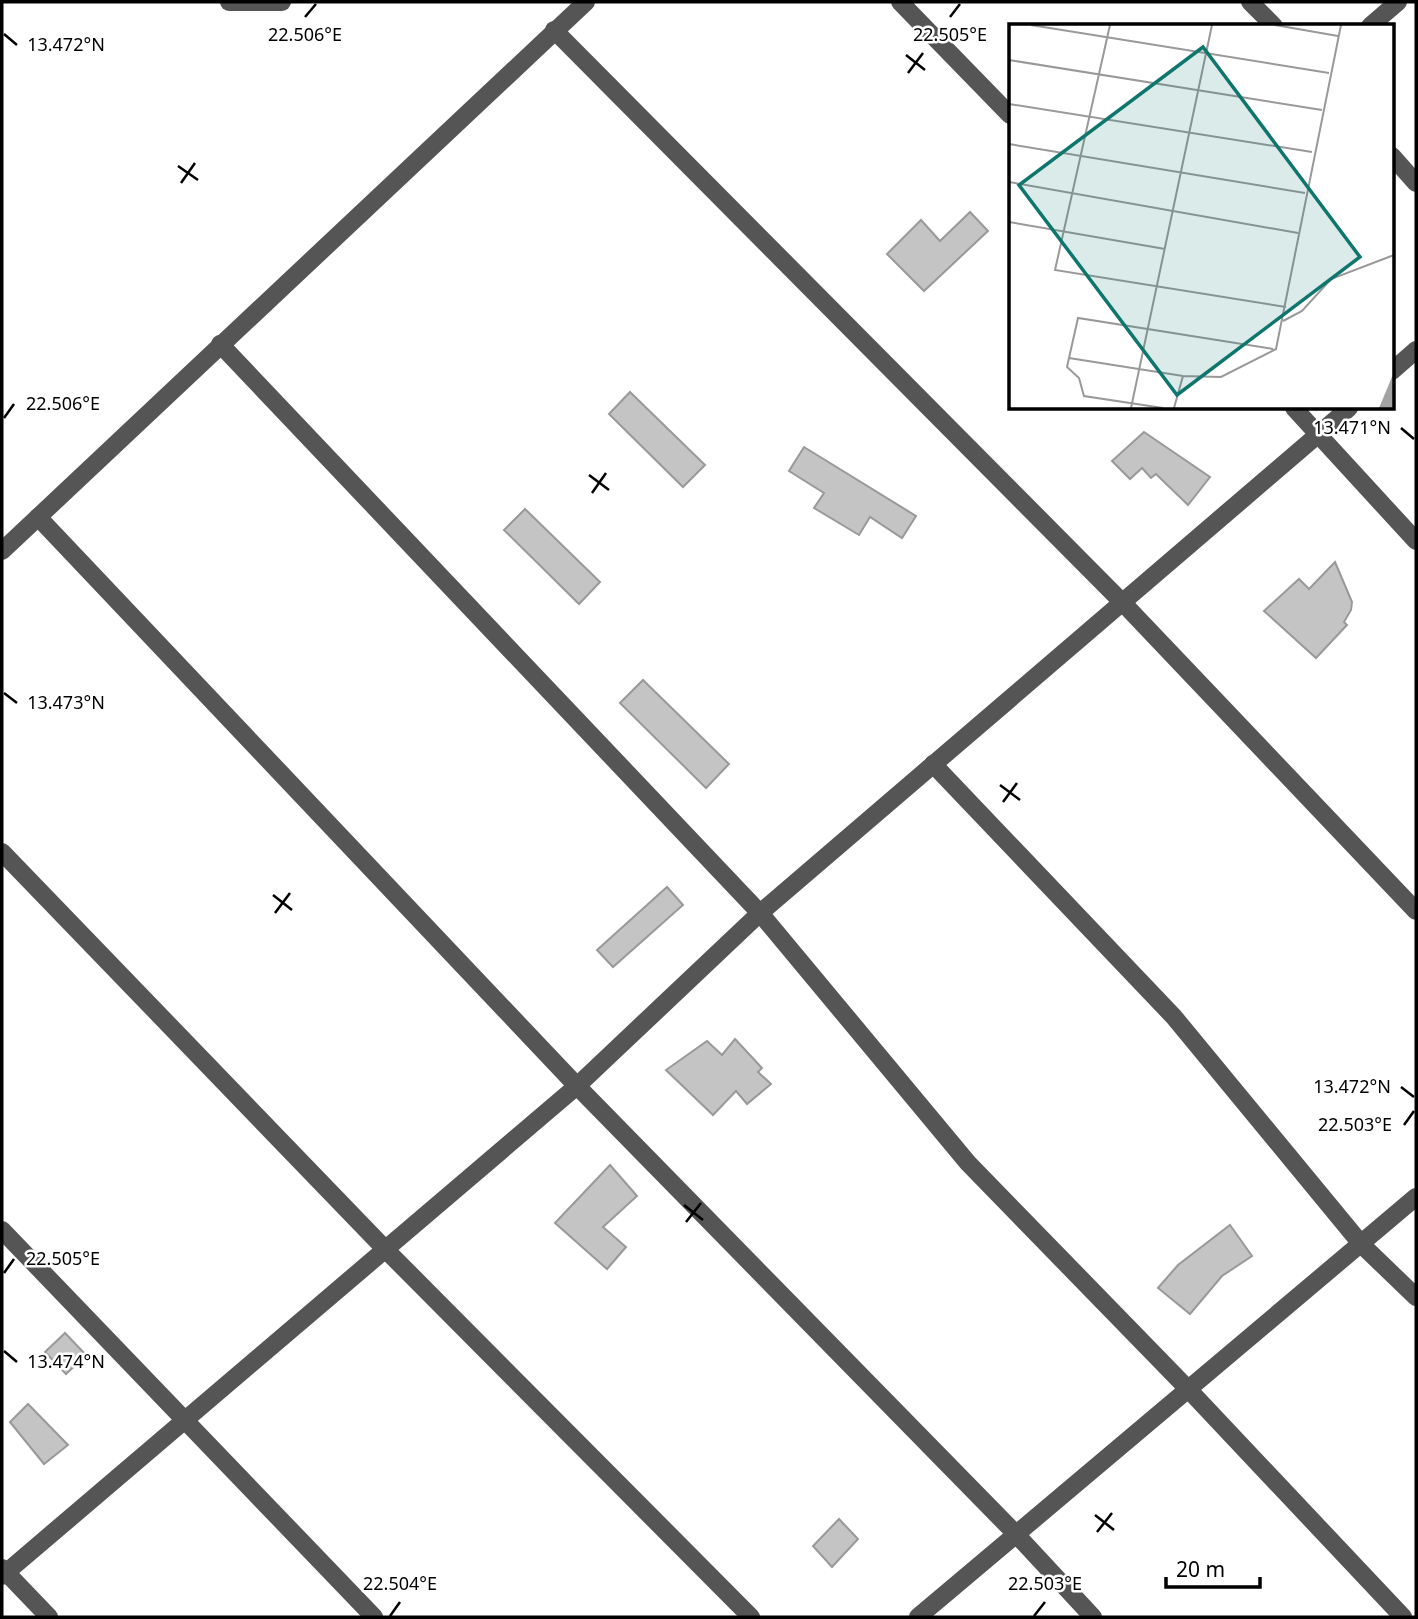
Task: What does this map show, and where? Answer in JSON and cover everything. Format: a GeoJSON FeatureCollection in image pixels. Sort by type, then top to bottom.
{"type":"FeatureCollection","features":[{"type":"Feature","properties":{"kind":"street"},"geometry":{"type":"LineString","coordinates":[[229,2],[282,2]]}},
{"type":"Feature","properties":{"kind":"street"},"geometry":{"type":"LineString","coordinates":[[2,551],[586,2]]}},
{"type":"Feature","properties":{"kind":"street"},"geometry":{"type":"LineString","coordinates":[[900,2],[1009,114]]}},
{"type":"Feature","properties":{"kind":"street"},"geometry":{"type":"LineString","coordinates":[[1250,2],[1272,24]]}},
{"type":"Feature","properties":{"kind":"street"},"geometry":{"type":"LineString","coordinates":[[1372,24],[1398,2]]}},
{"type":"Feature","properties":{"kind":"street"},"geometry":{"type":"LineString","coordinates":[[554,30],[1124,604],[1416,911]]}},
{"type":"Feature","properties":{"kind":"street"},"geometry":{"type":"LineString","coordinates":[[1394,158],[1416,183]]}},
{"type":"Feature","properties":{"kind":"street"},"geometry":{"type":"LineString","coordinates":[[220,344],[760,914],[968,1163],[1189,1390],[1403,1617]]}},
{"type":"Feature","properties":{"kind":"street"},"geometry":{"type":"LineString","coordinates":[[1394,369],[1416,349]]}},
{"type":"Feature","properties":{"kind":"street"},"geometry":{"type":"LineString","coordinates":[[1295,410],[1416,541]]}},
{"type":"Feature","properties":{"kind":"street"},"geometry":{"type":"LineString","coordinates":[[49,1617],[3,1572],[387,1251],[577,1086],[760,914],[1347,410]]}},
{"type":"Feature","properties":{"kind":"street"},"geometry":{"type":"LineString","coordinates":[[38,516],[577,1086],[1016,1533],[1093,1617]]}},
{"type":"Feature","properties":{"kind":"street"},"geometry":{"type":"LineString","coordinates":[[933,764],[1174,1017],[1362,1245],[1416,1297]]}},
{"type":"Feature","properties":{"kind":"street"},"geometry":{"type":"LineString","coordinates":[[2,852],[387,1251],[751,1617]]}},
{"type":"Feature","properties":{"kind":"street"},"geometry":{"type":"LineString","coordinates":[[918,1617],[1416,1197]]}},
{"type":"Feature","properties":{"kind":"street"},"geometry":{"type":"LineString","coordinates":[[2,1230],[374,1617]]}},
{"type":"Feature","properties":{"kind":"building"},"geometry":{"type":"Polygon","coordinates":[[[970,212],[988,231],[924,291],[887,254],[921,220],[940,241],[970,212]]]}},
{"type":"Feature","properties":{"kind":"building"},"geometry":{"type":"Polygon","coordinates":[[[630,392],[705,465],[683,487],[609,414],[630,392]]]}},
{"type":"Feature","properties":{"kind":"building"},"geometry":{"type":"Polygon","coordinates":[[[1144,432],[1210,477],[1188,505],[1156,474],[1151,478],[1142,468],[1130,479],[1112,461],[1144,432]]]}},
{"type":"Feature","properties":{"kind":"building"},"geometry":{"type":"Polygon","coordinates":[[[804,447],[916,516],[902,538],[870,517],[859,535],[814,508],[824,493],[789,471],[804,447]]]}},
{"type":"Feature","properties":{"kind":"building"},"geometry":{"type":"Polygon","coordinates":[[[525,509],[600,582],[579,604],[504,530],[525,509]]]}},
{"type":"Feature","properties":{"kind":"building"},"geometry":{"type":"Polygon","coordinates":[[[1335,562],[1352,602],[1351,610],[1344,622],[1347,625],[1316,658],[1264,611],[1299,579],[1309,589],[1335,562]]]}},
{"type":"Feature","properties":{"kind":"building"},"geometry":{"type":"Polygon","coordinates":[[[643,680],[729,764],[706,788],[620,703],[643,680]]]}},
{"type":"Feature","properties":{"kind":"building"},"geometry":{"type":"Polygon","coordinates":[[[667,887],[683,905],[613,967],[597,950],[667,887]]]}},
{"type":"Feature","properties":{"kind":"building"},"geometry":{"type":"Polygon","coordinates":[[[735,1039],[762,1068],[758,1072],[771,1084],[747,1104],[736,1091],[713,1115],[666,1070],[707,1041],[722,1055],[735,1039]]]}},
{"type":"Feature","properties":{"kind":"building"},"geometry":{"type":"Polygon","coordinates":[[[610,1165],[637,1196],[603,1227],[626,1247],[607,1269],[555,1223],[610,1165]]]}},
{"type":"Feature","properties":{"kind":"building"},"geometry":{"type":"Polygon","coordinates":[[[1230,1225],[1252,1256],[1222,1276],[1190,1314],[1158,1288],[1178,1265],[1230,1225]]]}},
{"type":"Feature","properties":{"kind":"building"},"geometry":{"type":"Polygon","coordinates":[[[65,1333],[86,1355],[66,1374],[45,1352],[65,1333]]]}},
{"type":"Feature","properties":{"kind":"building"},"geometry":{"type":"Polygon","coordinates":[[[28,1404],[68,1445],[44,1464],[10,1422],[28,1404]]]}},
{"type":"Feature","properties":{"kind":"building"},"geometry":{"type":"Polygon","coordinates":[[[839,1519],[858,1539],[832,1567],[813,1546],[839,1519]]]}}]}
